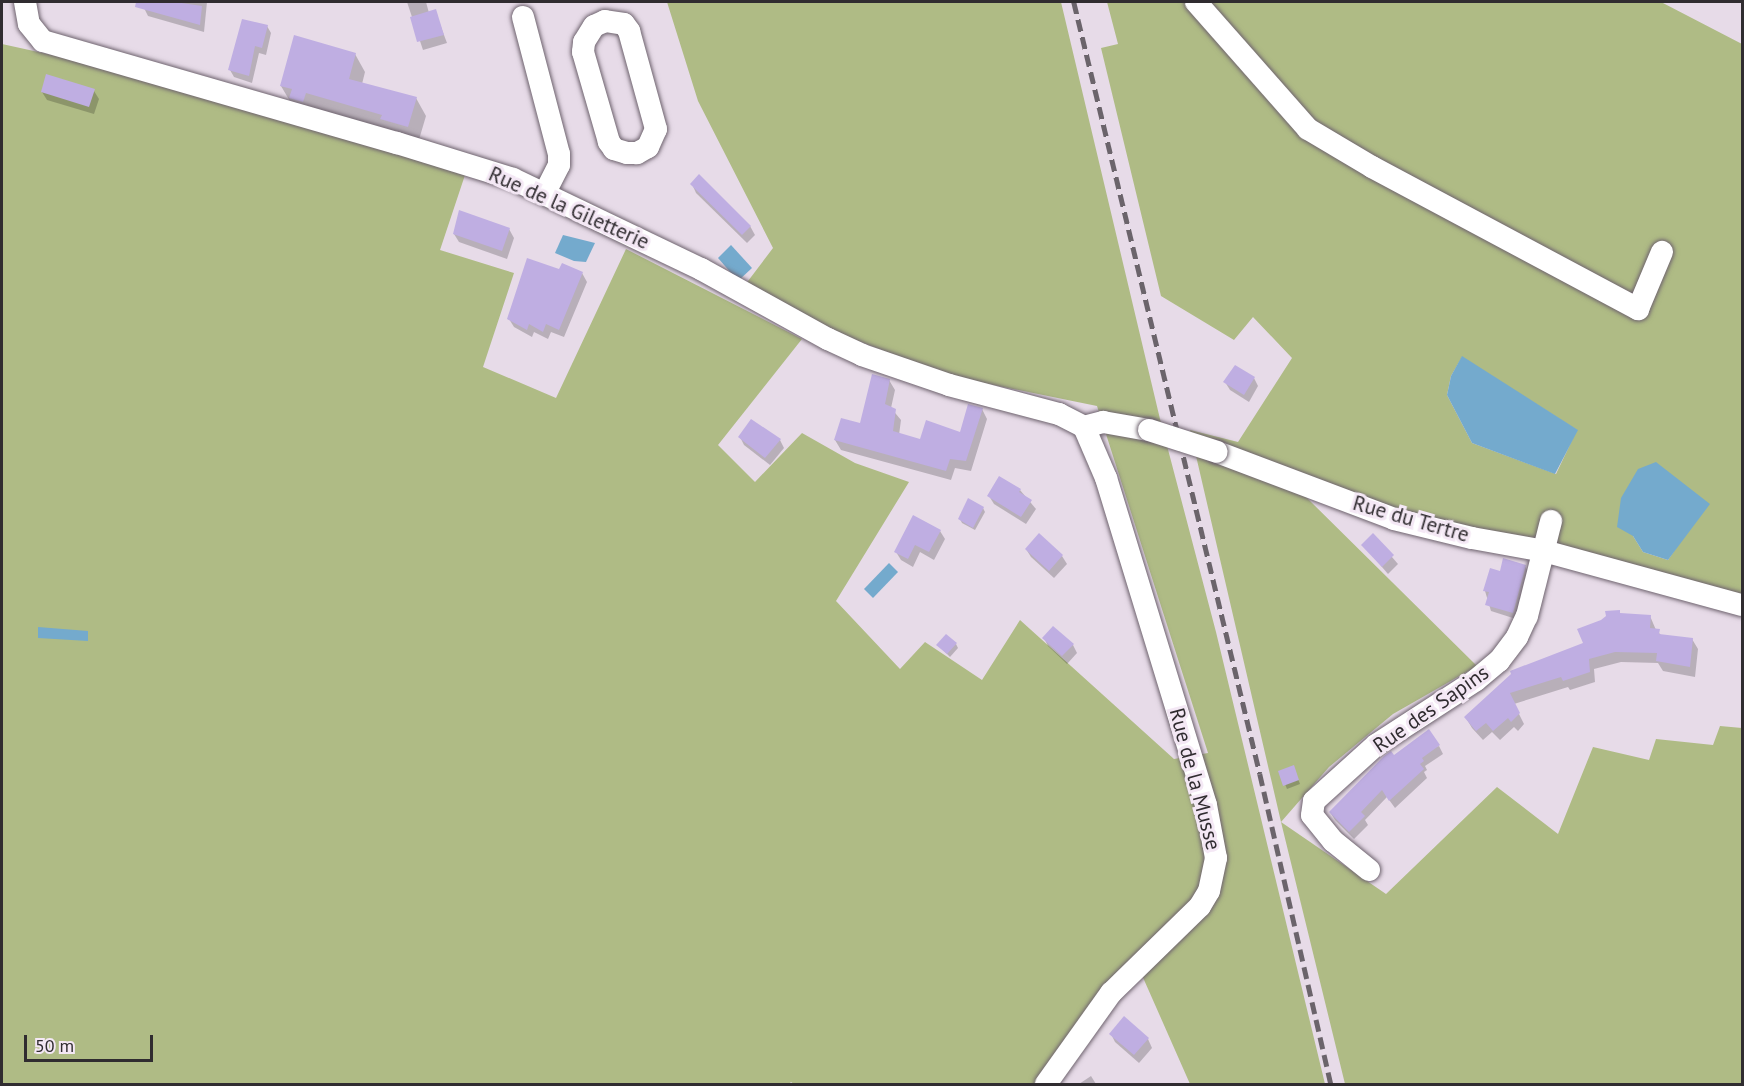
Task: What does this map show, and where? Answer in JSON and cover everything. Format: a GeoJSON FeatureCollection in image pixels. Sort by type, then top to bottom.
{"type":"FeatureCollection","features":[{"type":"Feature","properties":{"kind":"street","name":"Rue de la Giletterie"},"geometry":{"type":"LineString","coordinates":[[25,2],[29,24],[43,41],[457,160],[513,179],[701,269],[828,339],[862,355],[949,385],[1059,414],[1084,427]]}},
{"type":"Feature","properties":{"kind":"street"},"geometry":{"type":"LineString","coordinates":[[1196,2],[1308,129],[1372,167],[1638,309],[1662,252]]}},
{"type":"Feature","properties":{"kind":"street"},"geometry":{"type":"LineString","coordinates":[[621,12],[629,31],[656,129],[648,147],[637,153],[614,149],[609,142],[583,52],[584,42],[594,26],[621,12]]}},
{"type":"Feature","properties":{"kind":"street"},"geometry":{"type":"LineString","coordinates":[[523,17],[558,154],[558,165],[544,193]]}},
{"type":"Feature","properties":{"kind":"street","name":"Rue du Tertre"},"geometry":{"type":"LineString","coordinates":[[1084,427],[1103,422],[1149,430],[1217,452],[1394,519],[1472,538],[1544,551],[1743,605]]}},
{"type":"Feature","properties":{"kind":"street","name":"Rue de la Musse"},"geometry":{"type":"LineString","coordinates":[[1046,1084],[1111,993],[1200,906],[1209,891],[1215,866],[1206,805],[1106,478],[1084,427]]}},
{"type":"Feature","properties":{"kind":"street","name":"Rue des Sapins"},"geometry":{"type":"LineString","coordinates":[[1369,870],[1333,842],[1312,815],[1314,801],[1376,745],[1476,680],[1499,661],[1518,637],[1527,616],[1551,521]]}},
{"type":"Feature","properties":{"kind":"green space"},"geometry":{"type":"Polygon","coordinates":[[[667,2],[1061,2],[1160,419],[1216,632],[1325,1084],[1190,1084],[1141,973],[1037,1084],[794,1084],[791,1082],[789,1084],[2,1084],[2,44],[61,57],[467,169],[440,250],[514,273],[483,367],[556,398],[626,249],[802,339],[718,445],[755,482],[802,433],[855,463],[909,482],[836,601],[900,669],[925,642],[982,680],[1020,620],[1174,759],[1208,753],[1097,406],[949,376],[848,337],[745,285],[773,248],[698,101],[667,2]]]}},
{"type":"Feature","properties":{"kind":"green space"},"geometry":{"type":"Polygon","coordinates":[[[1107,2],[1661,2],[1742,44],[1742,596],[1306,497],[1477,666],[1393,714],[1329,767],[1281,822],[1190,430],[1238,442],[1292,358],[1253,317],[1234,340],[1161,296],[1101,48],[1118,44],[1107,2]],[[1462,357],[1451,376],[1447,395],[1472,443],[1556,474],[1577,430],[1462,357]],[[1685,535],[1633,536],[1643,552],[1668,560],[1685,535]]]}},
{"type":"Feature","properties":{"kind":"green space"},"geometry":{"type":"Polygon","coordinates":[[[1720,726],[1742,728],[1742,1084],[1345,1084],[1281,822],[1386,894],[1497,787],[1558,834],[1593,747],[1649,760],[1656,739],[1713,745],[1720,726]]]}},
{"type":"Feature","properties":{"kind":"water"},"geometry":{"type":"Polygon","coordinates":[[[563,235],[595,243],[586,262],[574,261],[555,253],[563,235]]]}},
{"type":"Feature","properties":{"kind":"water"},"geometry":{"type":"Polygon","coordinates":[[[731,245],[752,268],[738,281],[718,258],[731,245]]]}},
{"type":"Feature","properties":{"kind":"water"},"geometry":{"type":"Polygon","coordinates":[[[1462,356],[1578,430],[1555,474],[1472,443],[1447,395],[1451,376],[1462,356]]]}},
{"type":"Feature","properties":{"kind":"water"},"geometry":{"type":"Polygon","coordinates":[[[1656,462],[1710,504],[1668,560],[1643,552],[1633,536],[1617,527],[1621,498],[1638,469],[1656,462]]]}},
{"type":"Feature","properties":{"kind":"water"},"geometry":{"type":"Polygon","coordinates":[[[889,563],[898,572],[873,598],[864,589],[889,563]]]}},
{"type":"Feature","properties":{"kind":"water"},"geometry":{"type":"Polygon","coordinates":[[[38,627],[88,631],[88,641],[38,638],[38,627]]]}},
{"type":"Feature","properties":{"kind":"building"},"geometry":{"type":"Polygon","coordinates":[[[136,2],[175,2],[202,6],[200,25],[135,7],[136,2]]]}},
{"type":"Feature","properties":{"kind":"building"},"geometry":{"type":"Polygon","coordinates":[[[436,9],[444,35],[417,42],[410,17],[436,9]]]}},
{"type":"Feature","properties":{"kind":"building"},"geometry":{"type":"Polygon","coordinates":[[[242,19],[268,25],[262,48],[255,46],[249,76],[228,70],[242,19]]]}},
{"type":"Feature","properties":{"kind":"building"},"geometry":{"type":"Polygon","coordinates":[[[294,35],[356,53],[349,79],[417,97],[408,127],[380,119],[382,115],[306,93],[303,102],[289,98],[292,89],[280,86],[294,35]]]}},
{"type":"Feature","properties":{"kind":"building"},"geometry":{"type":"Polygon","coordinates":[[[46,74],[95,89],[89,107],[41,92],[46,74]]]}},
{"type":"Feature","properties":{"kind":"building"},"geometry":{"type":"Polygon","coordinates":[[[699,174],[751,226],[742,235],[690,184],[699,174]]]}},
{"type":"Feature","properties":{"kind":"building"},"geometry":{"type":"Polygon","coordinates":[[[459,210],[510,228],[502,251],[453,234],[459,210]]]}},
{"type":"Feature","properties":{"kind":"building"},"geometry":{"type":"Polygon","coordinates":[[[527,258],[559,269],[562,263],[583,272],[559,330],[546,324],[543,332],[529,324],[527,330],[507,319],[527,258]]]}},
{"type":"Feature","properties":{"kind":"building"},"geometry":{"type":"Polygon","coordinates":[[[1235,365],[1255,377],[1244,395],[1223,382],[1235,365]]]}},
{"type":"Feature","properties":{"kind":"building"},"geometry":{"type":"Polygon","coordinates":[[[872,374],[890,379],[885,404],[896,409],[893,431],[920,439],[926,420],[960,432],[968,404],[983,408],[966,461],[950,459],[946,471],[834,440],[841,418],[860,423],[872,374]]]}},
{"type":"Feature","properties":{"kind":"building"},"geometry":{"type":"Polygon","coordinates":[[[751,419],[781,439],[765,458],[738,437],[751,419]]]}},
{"type":"Feature","properties":{"kind":"building"},"geometry":{"type":"Polygon","coordinates":[[[999,476],[1021,489],[1019,492],[1032,500],[1021,517],[987,496],[999,476]]]}},
{"type":"Feature","properties":{"kind":"building"},"geometry":{"type":"Polygon","coordinates":[[[968,498],[984,507],[973,528],[958,519],[968,498]]]}},
{"type":"Feature","properties":{"kind":"building"},"geometry":{"type":"Polygon","coordinates":[[[913,515],[941,530],[929,552],[915,545],[908,559],[894,552],[913,515]]]}},
{"type":"Feature","properties":{"kind":"building"},"geometry":{"type":"Polygon","coordinates":[[[1039,533],[1063,555],[1049,571],[1025,549],[1039,533]]]}},
{"type":"Feature","properties":{"kind":"building"},"geometry":{"type":"Polygon","coordinates":[[[1373,533],[1394,555],[1382,567],[1361,545],[1373,533]]]}},
{"type":"Feature","properties":{"kind":"building"},"geometry":{"type":"Polygon","coordinates":[[[1503,558],[1526,565],[1513,613],[1485,605],[1489,592],[1483,591],[1490,568],[1500,571],[1503,558]]]}},
{"type":"Feature","properties":{"kind":"building"},"geometry":{"type":"Polygon","coordinates":[[[1620,610],[1620,613],[1651,615],[1650,628],[1660,629],[1659,634],[1693,638],[1690,667],[1656,661],[1657,653],[1615,652],[1589,659],[1590,672],[1563,681],[1561,677],[1510,693],[1520,713],[1511,722],[1508,718],[1493,731],[1486,723],[1476,731],[1464,717],[1511,674],[1510,671],[1583,643],[1577,629],[1601,620],[1606,616],[1605,611],[1620,610]]]}},
{"type":"Feature","properties":{"kind":"building"},"geometry":{"type":"Polygon","coordinates":[[[1053,626],[1074,644],[1062,656],[1042,638],[1053,626]]]}},
{"type":"Feature","properties":{"kind":"building"},"geometry":{"type":"Polygon","coordinates":[[[946,634],[957,643],[947,654],[936,645],[946,634]]]}},
{"type":"Feature","properties":{"kind":"building"},"geometry":{"type":"Polygon","coordinates":[[[1429,729],[1440,745],[1422,758],[1424,761],[1420,764],[1424,769],[1389,801],[1382,790],[1361,812],[1365,816],[1349,832],[1329,812],[1384,756],[1391,751],[1394,755],[1429,729]]]}},
{"type":"Feature","properties":{"kind":"building"},"geometry":{"type":"Polygon","coordinates":[[[1294,765],[1299,780],[1283,786],[1278,771],[1294,765]]]}},
{"type":"Feature","properties":{"kind":"building"},"geometry":{"type":"Polygon","coordinates":[[[1124,1016],[1149,1038],[1134,1055],[1109,1034],[1124,1016]]]}},
{"type":"Feature","properties":{"kind":"railway"},"geometry":{"type":"LineString","coordinates":[[1074,2],[1260,774],[1331,1084]]}}]}
